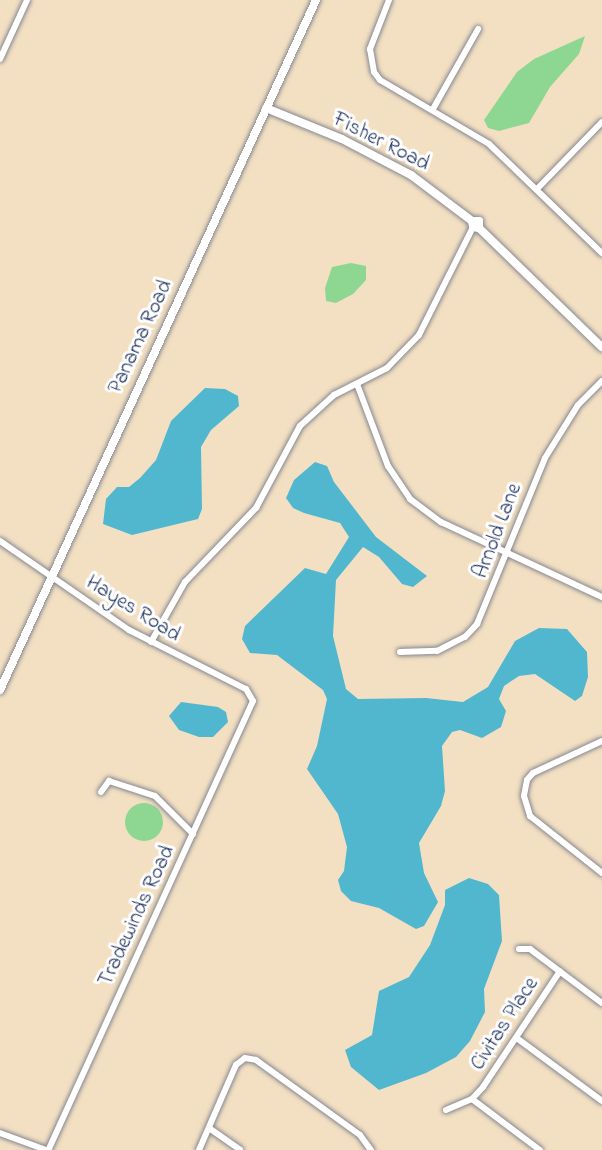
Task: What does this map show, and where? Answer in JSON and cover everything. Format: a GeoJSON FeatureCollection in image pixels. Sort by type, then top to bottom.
{"type":"FeatureCollection","features":[{"type":"Feature","properties":{"kind":"street"},"geometry":{"type":"LineString","coordinates":[[0,59],[27,0]]}},
{"type":"Feature","properties":{"kind":"street","name":"Panama Road"},"geometry":{"type":"LineString","coordinates":[[0,690],[316,0]]}},
{"type":"Feature","properties":{"kind":"street"},"geometry":{"type":"LineString","coordinates":[[389,0],[372,37],[374,72],[389,87],[434,109],[489,144],[602,252]]}},
{"type":"Feature","properties":{"kind":"street"},"geometry":{"type":"LineString","coordinates":[[434,109],[478,29]]}},
{"type":"Feature","properties":{"kind":"street","name":"Fisher Road"},"geometry":{"type":"LineString","coordinates":[[266,108],[342,139],[411,175],[475,225],[602,347]]}},
{"type":"Feature","properties":{"kind":"street"},"geometry":{"type":"LineString","coordinates":[[537,189],[602,122]]}},
{"type":"Feature","properties":{"kind":"street"},"geometry":{"type":"LineString","coordinates":[[151,642],[185,582],[256,508],[300,426],[334,395],[387,368],[419,335],[475,225]]}},
{"type":"Feature","properties":{"kind":"street","name":"Arnold Lane"},"geometry":{"type":"LineString","coordinates":[[400,652],[437,651],[465,637],[486,610],[553,442],[578,405],[602,381]]}},
{"type":"Feature","properties":{"kind":"street"},"geometry":{"type":"LineString","coordinates":[[357,384],[388,466],[411,499],[441,522],[602,597]]}},
{"type":"Feature","properties":{"kind":"street","name":"Hayes Road"},"geometry":{"type":"LineString","coordinates":[[0,541],[151,642],[246,689],[253,696]]}},
{"type":"Feature","properties":{"kind":"street","name":"Tradewinds Road"},"geometry":{"type":"LineString","coordinates":[[47,1150],[252,705],[253,696]]}},
{"type":"Feature","properties":{"kind":"street"},"geometry":{"type":"LineString","coordinates":[[602,741],[533,773],[527,780],[524,796],[530,816],[602,873]]}},
{"type":"Feature","properties":{"kind":"street"},"geometry":{"type":"LineString","coordinates":[[101,792],[109,782],[154,796],[193,834]]}},
{"type":"Feature","properties":{"kind":"street"},"geometry":{"type":"LineString","coordinates":[[519,949],[530,949],[602,1003]]}},
{"type":"Feature","properties":{"kind":"street","name":"Civitas Place"},"geometry":{"type":"LineString","coordinates":[[446,1110],[472,1099],[518,1039],[532,1009],[560,971]]}},
{"type":"Feature","properties":{"kind":"street"},"geometry":{"type":"LineString","coordinates":[[518,1039],[602,1101]]}},
{"type":"Feature","properties":{"kind":"street"},"geometry":{"type":"LineString","coordinates":[[199,1150],[236,1065],[251,1058],[360,1135],[371,1150]]}},
{"type":"Feature","properties":{"kind":"street"},"geometry":{"type":"LineString","coordinates":[[472,1099],[540,1150]]}},
{"type":"Feature","properties":{"kind":"street"},"geometry":{"type":"LineString","coordinates":[[208,1128],[240,1150]]}},
{"type":"Feature","properties":{"kind":"street"},"geometry":{"type":"LineString","coordinates":[[0,1133],[47,1150]]}},
{"type":"Feature","properties":{"kind":"green space"},"geometry":{"type":"Polygon","coordinates":[[[585,36],[579,54],[550,87],[529,123],[499,131],[488,128],[484,120],[517,72],[534,59],[585,36]]]}},
{"type":"Feature","properties":{"kind":"green space"},"geometry":{"type":"Polygon","coordinates":[[[351,263],[366,266],[366,280],[353,294],[336,303],[326,301],[325,288],[332,267],[351,263]]]}},
{"type":"Feature","properties":{"kind":"green space"},"geometry":{"type":"Polygon","coordinates":[[[144,803],[158,808],[163,822],[158,836],[144,841],[130,836],[125,822],[130,808],[144,803]]]}},
{"type":"Feature","properties":{"kind":"water"},"geometry":{"type":"Polygon","coordinates":[[[205,388],[225,389],[238,396],[239,406],[211,430],[201,447],[202,509],[198,519],[132,535],[103,524],[106,499],[117,487],[129,487],[140,478],[156,460],[171,421],[205,388]]]}},
{"type":"Feature","properties":{"kind":"water"},"geometry":{"type":"Polygon","coordinates":[[[315,462],[327,466],[334,482],[376,537],[427,576],[413,587],[402,584],[379,557],[363,547],[336,580],[333,636],[346,689],[358,699],[426,698],[463,702],[488,687],[515,641],[539,628],[567,629],[587,652],[588,677],[582,696],[575,701],[535,674],[519,676],[504,686],[499,699],[506,711],[501,727],[482,738],[460,730],[452,732],[442,746],[445,791],[441,806],[419,843],[424,873],[438,902],[424,926],[416,929],[379,908],[351,901],[341,891],[338,880],[344,871],[347,847],[338,814],[307,769],[317,746],[327,699],[323,690],[277,655],[250,653],[242,639],[245,626],[305,568],[326,574],[349,537],[340,523],[293,508],[286,498],[294,480],[315,462]]]}},
{"type":"Feature","properties":{"kind":"water"},"geometry":{"type":"Polygon","coordinates":[[[181,702],[218,707],[226,712],[228,722],[213,737],[199,737],[179,730],[169,716],[181,702]]]}},
{"type":"Feature","properties":{"kind":"water"},"geometry":{"type":"Polygon","coordinates":[[[469,878],[488,884],[499,895],[502,941],[484,989],[485,1012],[470,1041],[456,1057],[426,1073],[379,1090],[351,1067],[345,1050],[372,1035],[379,991],[409,977],[430,945],[445,905],[445,890],[469,878]]]}}]}
